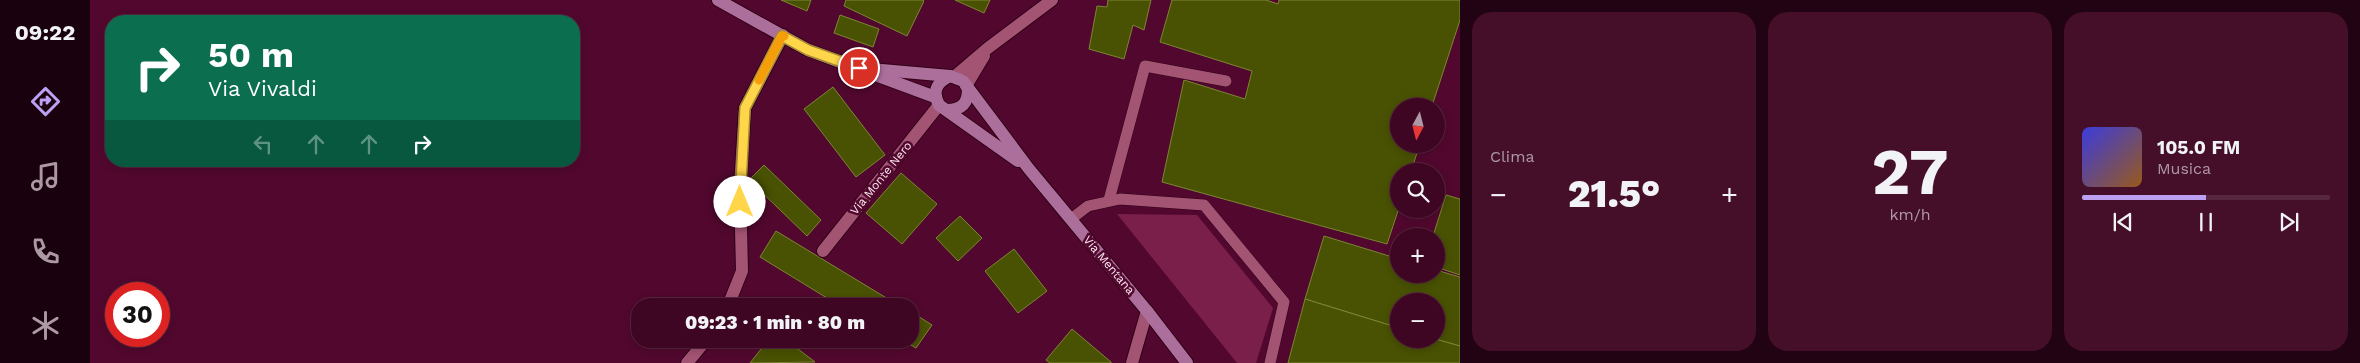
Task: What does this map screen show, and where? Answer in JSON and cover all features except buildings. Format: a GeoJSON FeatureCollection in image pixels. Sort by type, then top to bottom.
{"type":"FeatureCollection","features":[{"type":"Feature","properties":{"kind":"street"},"geometry":{"type":"LineString","coordinates":[[718,0],[808,50],[859,68],[952,77],[963,81],[967,87],[968,97],[965,104],[958,109],[940,104],[935,89],[940,81],[952,77],[1052,0]]}},
{"type":"Feature","properties":{"kind":"street"},"geometry":{"type":"LineString","coordinates":[[731,298],[742,271],[740,185],[745,108],[782,36]]}},
{"type":"Feature","properties":{"kind":"street"},"geometry":{"type":"LineString","coordinates":[[967,87],[988,48]]}},
{"type":"Feature","properties":{"kind":"street","name":"Via Mentana"},"geometry":{"type":"LineString","coordinates":[[859,68],[940,104],[1029,169]]}},
{"type":"Feature","properties":{"kind":"street","name":"Via Mentana"},"geometry":{"type":"LineString","coordinates":[[967,87],[1029,169],[1147,311],[1186,363]]}},
{"type":"Feature","properties":{"kind":"street","name":"Via Monte Nero"},"geometry":{"type":"LineString","coordinates":[[823,251],[940,104]]}},
{"type":"Feature","properties":{"kind":"street"},"geometry":{"type":"LineString","coordinates":[[1132,363],[1147,311]]}},
{"type":"Feature","properties":{"kind":"street"},"geometry":{"type":"LineString","coordinates":[[687,363],[700,348]]}},
{"type":"Feature","properties":{"kind":"lane"},"geometry":{"type":"LineString","coordinates":[[1109,200],[1145,66],[1226,81]]}},
{"type":"Feature","properties":{"kind":"lane"},"geometry":{"type":"LineString","coordinates":[[1070,219],[1088,206],[1109,200],[1120,199],[1204,206],[1284,302],[1270,363]]}},
{"type":"Feature","properties":{"kind":"shaded area"},"geometry":{"type":"Polygon","coordinates":[[[1117,214],[1197,215],[1273,308],[1256,363],[1237,363],[1117,214]]]}},
{"type":"Feature","properties":{"kind":"slow traffic"},"geometry":{"type":"LineString","coordinates":[[759,80],[782,36],[784,36]]}},
{"type":"Feature","properties":{"kind":"route"},"geometry":{"type":"LineString","coordinates":[[740,202],[745,108],[782,36],[808,50],[859,68]]}}]}
